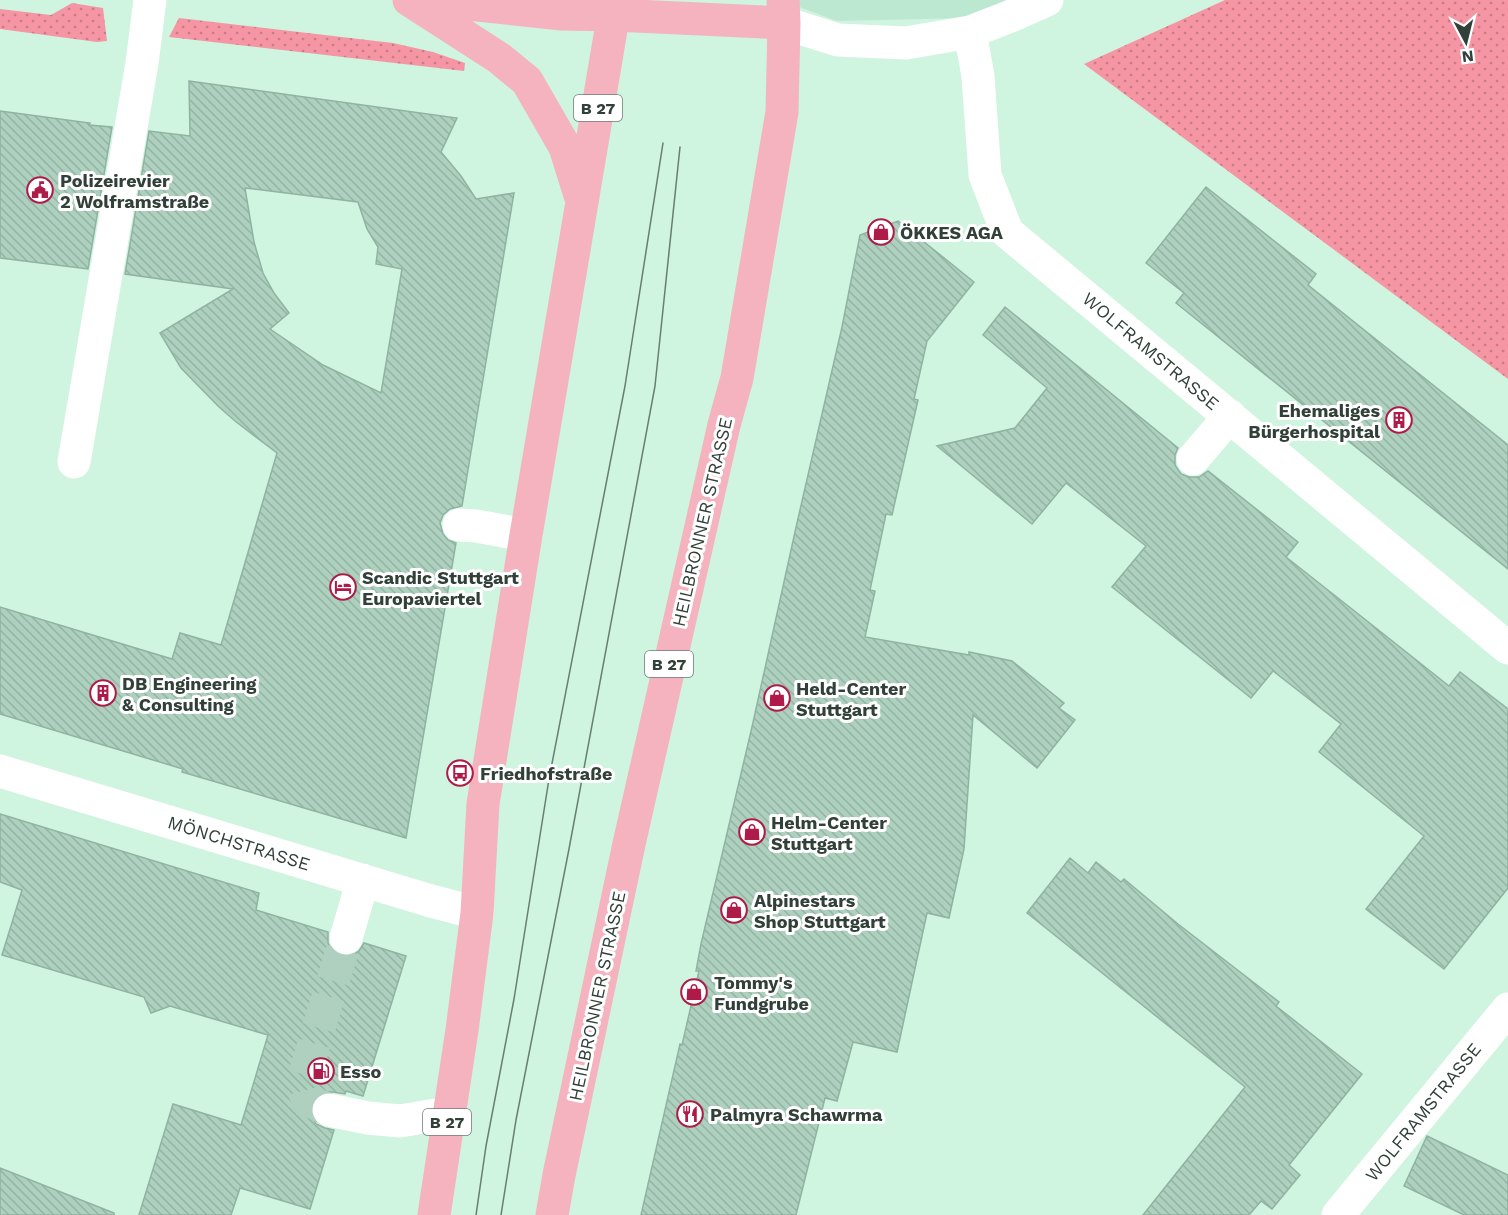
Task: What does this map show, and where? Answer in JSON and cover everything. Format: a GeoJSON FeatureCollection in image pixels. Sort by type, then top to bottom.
{"type":"FeatureCollection","features":[{"type":"Feature","properties":{"kind":"main road"},"geometry":{"type":"LineString","coordinates":[[409,0],[499,58],[526,81],[565,147],[582,202]]}},
{"type":"Feature","properties":{"kind":"main road"},"geometry":{"type":"LineString","coordinates":[[429,0],[562,14],[622,5],[783,11]]}},
{"type":"Feature","properties":{"kind":"main road"},"geometry":{"type":"LineString","coordinates":[[748,0],[783,11]]}},
{"type":"Feature","properties":{"kind":"main road","name":"B 27"},"geometry":{"type":"LineString","coordinates":[[434,1215],[477,913],[483,804],[582,202],[622,5]]}},
{"type":"Feature","properties":{"kind":"main road","name":"HEILBRONNER STRASSE"},"geometry":{"type":"LineString","coordinates":[[552,1215],[629,844],[724,425],[737,378],[782,112],[783,11]]}},
{"type":"Feature","properties":{"kind":"street"},"geometry":{"type":"LineString","coordinates":[[74,462],[142,63],[150,0]]}},
{"type":"Feature","properties":{"kind":"street"},"geometry":{"type":"LineString","coordinates":[[783,11],[838,40],[906,43],[970,32],[1047,0]]}},
{"type":"Feature","properties":{"kind":"street","name":"WOLFRAMSTRASSE"},"geometry":{"type":"LineString","coordinates":[[970,32],[978,76],[985,175],[1007,232],[1508,648]]}},
{"type":"Feature","properties":{"kind":"street"},"geometry":{"type":"LineString","coordinates":[[1193,459],[1230,416]]}},
{"type":"Feature","properties":{"kind":"street"},"geometry":{"type":"LineString","coordinates":[[459,525],[526,535]]}},
{"type":"Feature","properties":{"kind":"street","name":"MÖNCHSTRASSE"},"geometry":{"type":"LineString","coordinates":[[0,771],[477,913]]}},
{"type":"Feature","properties":{"kind":"street"},"geometry":{"type":"LineString","coordinates":[[346,938],[363,880]]}},
{"type":"Feature","properties":{"kind":"street","name":"WOLFRAMSTRASSE"},"geometry":{"type":"LineString","coordinates":[[1338,1215],[1508,1009]]}},
{"type":"Feature","properties":{"kind":"street"},"geometry":{"type":"LineString","coordinates":[[328,1110],[368,1118],[400,1121],[448,1113]]}},
{"type":"Feature","properties":{"kind":"shaded area"},"geometry":{"type":"Polygon","coordinates":[[[794,0],[1018,0],[967,18],[837,21],[794,5],[794,0]]]}},
{"type":"Feature","properties":{"kind":"shaded area"},"geometry":{"type":"Polygon","coordinates":[[[1225,0],[1508,0],[1508,379],[1084,64],[1225,0]]]}},
{"type":"Feature","properties":{"kind":"shaded area"},"geometry":{"type":"Polygon","coordinates":[[[72,3],[103,8],[107,41],[97,42],[0,29],[0,9],[51,15],[72,3]]]}},
{"type":"Feature","properties":{"kind":"shaded area"},"geometry":{"type":"Polygon","coordinates":[[[179,18],[393,43],[433,52],[465,63],[464,71],[169,37],[179,18]]]}},
{"type":"Feature","properties":{"kind":"building"},"geometry":{"type":"Polygon","coordinates":[[[189,81],[457,118],[441,152],[476,199],[514,193],[462,506],[450,509],[443,515],[440,523],[443,534],[448,540],[456,543],[406,838],[182,772],[183,769],[0,714],[0,607],[172,659],[180,633],[221,645],[277,453],[218,406],[181,368],[160,333],[233,289],[125,274],[149,131],[190,136],[189,81]],[[245,188],[254,242],[263,273],[289,313],[270,329],[323,365],[381,393],[402,269],[376,264],[378,247],[367,229],[358,202],[245,188]]]}},
{"type":"Feature","properties":{"kind":"building","name":"Polizeirevier 2 Wolframstraße"},"geometry":{"type":"Polygon","coordinates":[[[0,111],[112,127],[88,269],[0,258],[0,111]]]}},
{"type":"Feature","properties":{"kind":"building","name":"Ehemaliges Bürgerhospital"},"geometry":{"type":"Polygon","coordinates":[[[1206,187],[1316,274],[1308,285],[1508,445],[1508,569],[1176,303],[1184,293],[1146,263],[1206,187]]]}},
{"type":"Feature","properties":{"kind":"building"},"geometry":{"type":"Polygon","coordinates":[[[898,221],[974,282],[927,341],[914,399],[918,400],[892,515],[886,514],[870,590],[875,591],[865,637],[969,655],[969,652],[1012,661],[1064,703],[1059,708],[1075,720],[1037,768],[973,715],[964,849],[949,918],[927,913],[897,1052],[853,1042],[837,1101],[825,1098],[796,1215],[641,1215],[699,971],[696,971],[701,944],[842,327],[860,235],[898,221]]]}},
{"type":"Feature","properties":{"kind":"building"},"geometry":{"type":"Polygon","coordinates":[[[1005,307],[1178,448],[1175,465],[1181,474],[1199,477],[1208,471],[1298,542],[1286,557],[1449,686],[1460,672],[1508,709],[1508,888],[1444,969],[1366,909],[1424,836],[1319,752],[1341,724],[1273,671],[1251,698],[1112,587],[1146,546],[1066,483],[1032,524],[937,446],[1015,428],[1047,388],[983,335],[1005,307]]]}},
{"type":"Feature","properties":{"kind":"building"},"geometry":{"type":"Polygon","coordinates":[[[0,814],[259,893],[256,910],[328,932],[328,943],[332,950],[340,956],[351,956],[359,951],[364,943],[406,956],[363,1096],[346,1091],[345,1094],[324,1092],[315,1097],[311,1106],[311,1115],[316,1124],[334,1130],[310,1209],[240,1188],[231,1215],[139,1215],[173,1104],[241,1125],[268,1035],[170,1006],[151,1013],[144,997],[2,955],[22,890],[0,882],[0,814]]]}},
{"type":"Feature","properties":{"kind":"building"},"geometry":{"type":"Polygon","coordinates":[[[1070,858],[1088,873],[1096,862],[1121,882],[1124,879],[1279,1002],[1276,1006],[1362,1074],[1289,1165],[1300,1175],[1272,1209],[1261,1201],[1249,1215],[1143,1215],[1245,1087],[1027,913],[1070,858]]]}},
{"type":"Feature","properties":{"kind":"building"},"geometry":{"type":"Polygon","coordinates":[[[1427,1136],[1508,1175],[1508,1215],[1464,1215],[1404,1186],[1427,1136]]]}},
{"type":"Feature","properties":{"kind":"building"},"geometry":{"type":"Polygon","coordinates":[[[0,1168],[114,1213],[114,1215],[0,1215],[0,1168]]]}},
{"type":"Feature","properties":{"kind":"tunnel"},"geometry":{"type":"LineString","coordinates":[[329,1110],[313,1103],[307,1097],[303,1080],[346,938]]}},
{"type":"Feature","properties":{"kind":"tram line"},"geometry":{"type":"LineString","coordinates":[[476,1215],[486,1146],[514,999],[549,779],[625,386],[663,143]]}},
{"type":"Feature","properties":{"kind":"tram line"},"geometry":{"type":"LineString","coordinates":[[501,1215],[516,1120],[655,386],[680,147]]}},
{"type":"Feature","properties":{"kind":"place","name":"Polizeirevier 2 Wolframstraße"},"geometry":{"type":"Point","coordinates":[40,190]}},
{"type":"Feature","properties":{"kind":"place","name":"ÖKKES AGA"},"geometry":{"type":"Point","coordinates":[881,232]}},
{"type":"Feature","properties":{"kind":"place","name":"Ehemaliges Bürgerhospital"},"geometry":{"type":"Point","coordinates":[1399,420]}},
{"type":"Feature","properties":{"kind":"place","name":"Scandic Stuttgart Europaviertel"},"geometry":{"type":"Point","coordinates":[343,587]}},
{"type":"Feature","properties":{"kind":"place","name":"DB Engineering & Consulting"},"geometry":{"type":"Point","coordinates":[103,693]}},
{"type":"Feature","properties":{"kind":"place","name":"Held-Center Stuttgart"},"geometry":{"type":"Point","coordinates":[777,698]}},
{"type":"Feature","properties":{"kind":"place","name":"Friedhofstraße"},"geometry":{"type":"Point","coordinates":[460,773]}},
{"type":"Feature","properties":{"kind":"place","name":"Helm-Center Stuttgart"},"geometry":{"type":"Point","coordinates":[752,832]}},
{"type":"Feature","properties":{"kind":"place","name":"Alpinestars Shop Stuttgart"},"geometry":{"type":"Point","coordinates":[734,910]}},
{"type":"Feature","properties":{"kind":"place","name":"Tommy's Fundgrube"},"geometry":{"type":"Point","coordinates":[694,992]}},
{"type":"Feature","properties":{"kind":"place","name":"Esso"},"geometry":{"type":"Point","coordinates":[321,1071]}},
{"type":"Feature","properties":{"kind":"place","name":"Palmyra Schawrma"},"geometry":{"type":"Point","coordinates":[690,1114]}}]}
